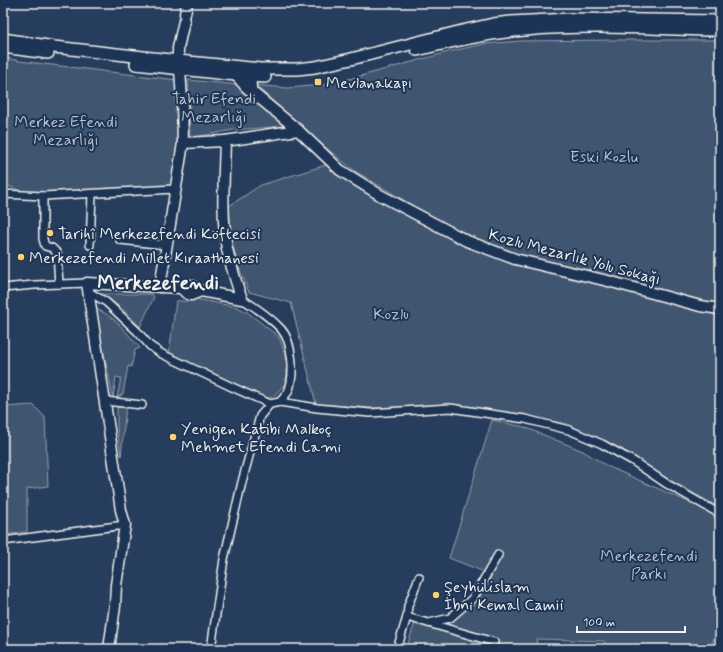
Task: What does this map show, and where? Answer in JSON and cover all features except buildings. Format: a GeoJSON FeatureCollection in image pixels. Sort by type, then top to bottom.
{"type":"FeatureCollection","features":[{"type":"Feature","properties":{"kind":"main road"},"geometry":{"type":"LineString","coordinates":[[3,47],[234,71],[298,70],[493,24],[570,19],[720,21]]}},
{"type":"Feature","properties":{"kind":"main road"},"geometry":{"type":"LineString","coordinates":[[234,71],[253,76],[279,77],[314,74],[464,39],[524,30],[591,28],[720,30]]}},
{"type":"Feature","properties":{"kind":"main road"},"geometry":{"type":"LineString","coordinates":[[3,38],[179,65]]}},
{"type":"Feature","properties":{"kind":"main road"},"geometry":{"type":"LineString","coordinates":[[251,91],[250,82],[253,76]]}},
{"type":"Feature","properties":{"kind":"street"},"geometry":{"type":"LineString","coordinates":[[160,287],[183,143],[178,48],[187,3]]}},
{"type":"Feature","properties":{"kind":"street","name":"Kozlu Mezarlık Yolu Sokağı"},"geometry":{"type":"LineString","coordinates":[[234,71],[251,91],[298,130],[340,170],[380,194],[467,241],[515,259],[602,279],[700,306],[720,309]]}},
{"type":"Feature","properties":{"kind":"street"},"geometry":{"type":"LineString","coordinates":[[183,143],[225,141],[298,130]]}},
{"type":"Feature","properties":{"kind":"street"},"geometry":{"type":"LineString","coordinates":[[225,141],[223,198],[224,226],[227,249],[242,299]]}},
{"type":"Feature","properties":{"kind":"street"},"geometry":{"type":"LineString","coordinates":[[3,194],[43,196],[175,189]]}},
{"type":"Feature","properties":{"kind":"street"},"geometry":{"type":"LineString","coordinates":[[90,245],[92,194]]}},
{"type":"Feature","properties":{"kind":"street"},"geometry":{"type":"LineString","coordinates":[[43,196],[43,238],[45,246],[52,248],[57,253],[59,284]]}},
{"type":"Feature","properties":{"kind":"street"},"geometry":{"type":"LineString","coordinates":[[120,240],[166,245]]}},
{"type":"Feature","properties":{"kind":"street"},"geometry":{"type":"LineString","coordinates":[[3,288],[59,284],[88,288],[181,288],[190,285],[201,291],[242,299],[255,306],[282,330],[288,340],[291,352],[291,380],[288,392],[280,402]]}},
{"type":"Feature","properties":{"kind":"street"},"geometry":{"type":"LineString","coordinates":[[88,288],[121,510],[126,525],[116,585],[115,606],[109,649]]}},
{"type":"Feature","properties":{"kind":"street"},"geometry":{"type":"LineString","coordinates":[[88,288],[106,302],[137,331],[150,346],[162,354],[270,404],[280,402],[317,408],[370,413],[450,408],[525,418],[569,430],[602,444],[633,461],[666,484],[720,514]]}},
{"type":"Feature","properties":{"kind":"street"},"geometry":{"type":"LineString","coordinates":[[105,401],[142,405]]}},
{"type":"Feature","properties":{"kind":"street"},"geometry":{"type":"LineString","coordinates":[[211,649],[224,559],[242,482],[260,416],[270,404]]}},
{"type":"Feature","properties":{"kind":"street"},"geometry":{"type":"LineString","coordinates":[[3,541],[126,525]]}},
{"type":"Feature","properties":{"kind":"street"},"geometry":{"type":"LineString","coordinates":[[429,623],[450,618],[473,598],[498,555]]}},
{"type":"Feature","properties":{"kind":"street"},"geometry":{"type":"LineString","coordinates":[[397,649],[407,617],[408,606],[419,577]]}},
{"type":"Feature","properties":{"kind":"street"},"geometry":{"type":"LineString","coordinates":[[103,649],[109,608],[116,585]]}},
{"type":"Feature","properties":{"kind":"street"},"geometry":{"type":"LineString","coordinates":[[407,617],[494,642]]}},
{"type":"Feature","properties":{"kind":"green space","name":"Eski Kozlu"},"geometry":{"type":"Polygon","coordinates":[[[720,40],[720,305],[580,268],[507,251],[442,223],[355,171],[316,140],[255,85],[287,88],[323,85],[484,44],[520,41],[720,40]]]}},
{"type":"Feature","properties":{"kind":"green space","name":"Merkez Efendi Mezarlığı"},"geometry":{"type":"Polygon","coordinates":[[[3,57],[19,61],[177,80],[179,141],[173,185],[105,191],[43,193],[22,192],[3,183],[3,57]]]}},
{"type":"Feature","properties":{"kind":"green space","name":"Tahir Efendi Mezarlığı"},"geometry":{"type":"Polygon","coordinates":[[[188,80],[239,85],[285,126],[233,130],[190,138],[188,80]]]}},
{"type":"Feature","properties":{"kind":"green space","name":"Kozlu"},"geometry":{"type":"Polygon","coordinates":[[[326,165],[348,180],[469,247],[511,264],[583,279],[720,316],[720,508],[663,476],[623,450],[567,424],[475,407],[436,406],[372,408],[316,404],[291,303],[249,292],[239,268],[232,243],[229,206],[261,185],[326,165]]]}},
{"type":"Feature","properties":{"kind":"green space"},"geometry":{"type":"Polygon","coordinates":[[[101,294],[152,294],[154,297],[140,327],[122,309],[101,294]]]}},
{"type":"Feature","properties":{"kind":"green space"},"geometry":{"type":"Polygon","coordinates":[[[196,299],[237,307],[247,312],[279,337],[286,356],[287,375],[284,385],[272,398],[264,397],[169,354],[176,301],[194,301],[196,299]]]}},
{"type":"Feature","properties":{"kind":"green space"},"geometry":{"type":"Polygon","coordinates":[[[95,309],[108,315],[114,320],[140,348],[135,350],[131,367],[128,366],[123,394],[117,398],[121,378],[116,377],[113,398],[95,309]]]}},
{"type":"Feature","properties":{"kind":"green space"},"geometry":{"type":"Polygon","coordinates":[[[33,405],[45,417],[48,486],[27,489],[27,532],[3,535],[3,407],[33,405]]]}},
{"type":"Feature","properties":{"kind":"green space"},"geometry":{"type":"Polygon","coordinates":[[[117,407],[126,407],[121,456],[117,428],[117,407]]]}},
{"type":"Feature","properties":{"kind":"green space","name":"Merkezefendi Parkı"},"geometry":{"type":"Polygon","coordinates":[[[492,420],[524,427],[583,451],[607,466],[720,516],[720,622],[710,649],[607,649],[604,641],[537,639],[536,649],[406,649],[415,623],[449,623],[478,600],[492,575],[449,558],[492,420]]]}},
{"type":"Feature","properties":{"kind":"place","name":"Mevlanakapı"},"geometry":{"type":"Point","coordinates":[318,82]}},
{"type":"Feature","properties":{"kind":"place","name":"Tarihî Merkezefendi Köftecisi"},"geometry":{"type":"Point","coordinates":[50,233]}},
{"type":"Feature","properties":{"kind":"place","name":"Merkezefendi Millet Kıraathanesi"},"geometry":{"type":"Point","coordinates":[21,257]}},
{"type":"Feature","properties":{"kind":"place","name":"Yenigen Katibi Malkoç Mehmet Efendi Cami"},"geometry":{"type":"Point","coordinates":[173,437]}},
{"type":"Feature","properties":{"kind":"place","name":"Şeyhülislam İbni Kemal Camii"},"geometry":{"type":"Point","coordinates":[436,595]}},
{"type":"Feature","properties":{"kind":"district","name":"Merkezefendi"},"geometry":{"type":"Point","coordinates":[158,282]}}]}
